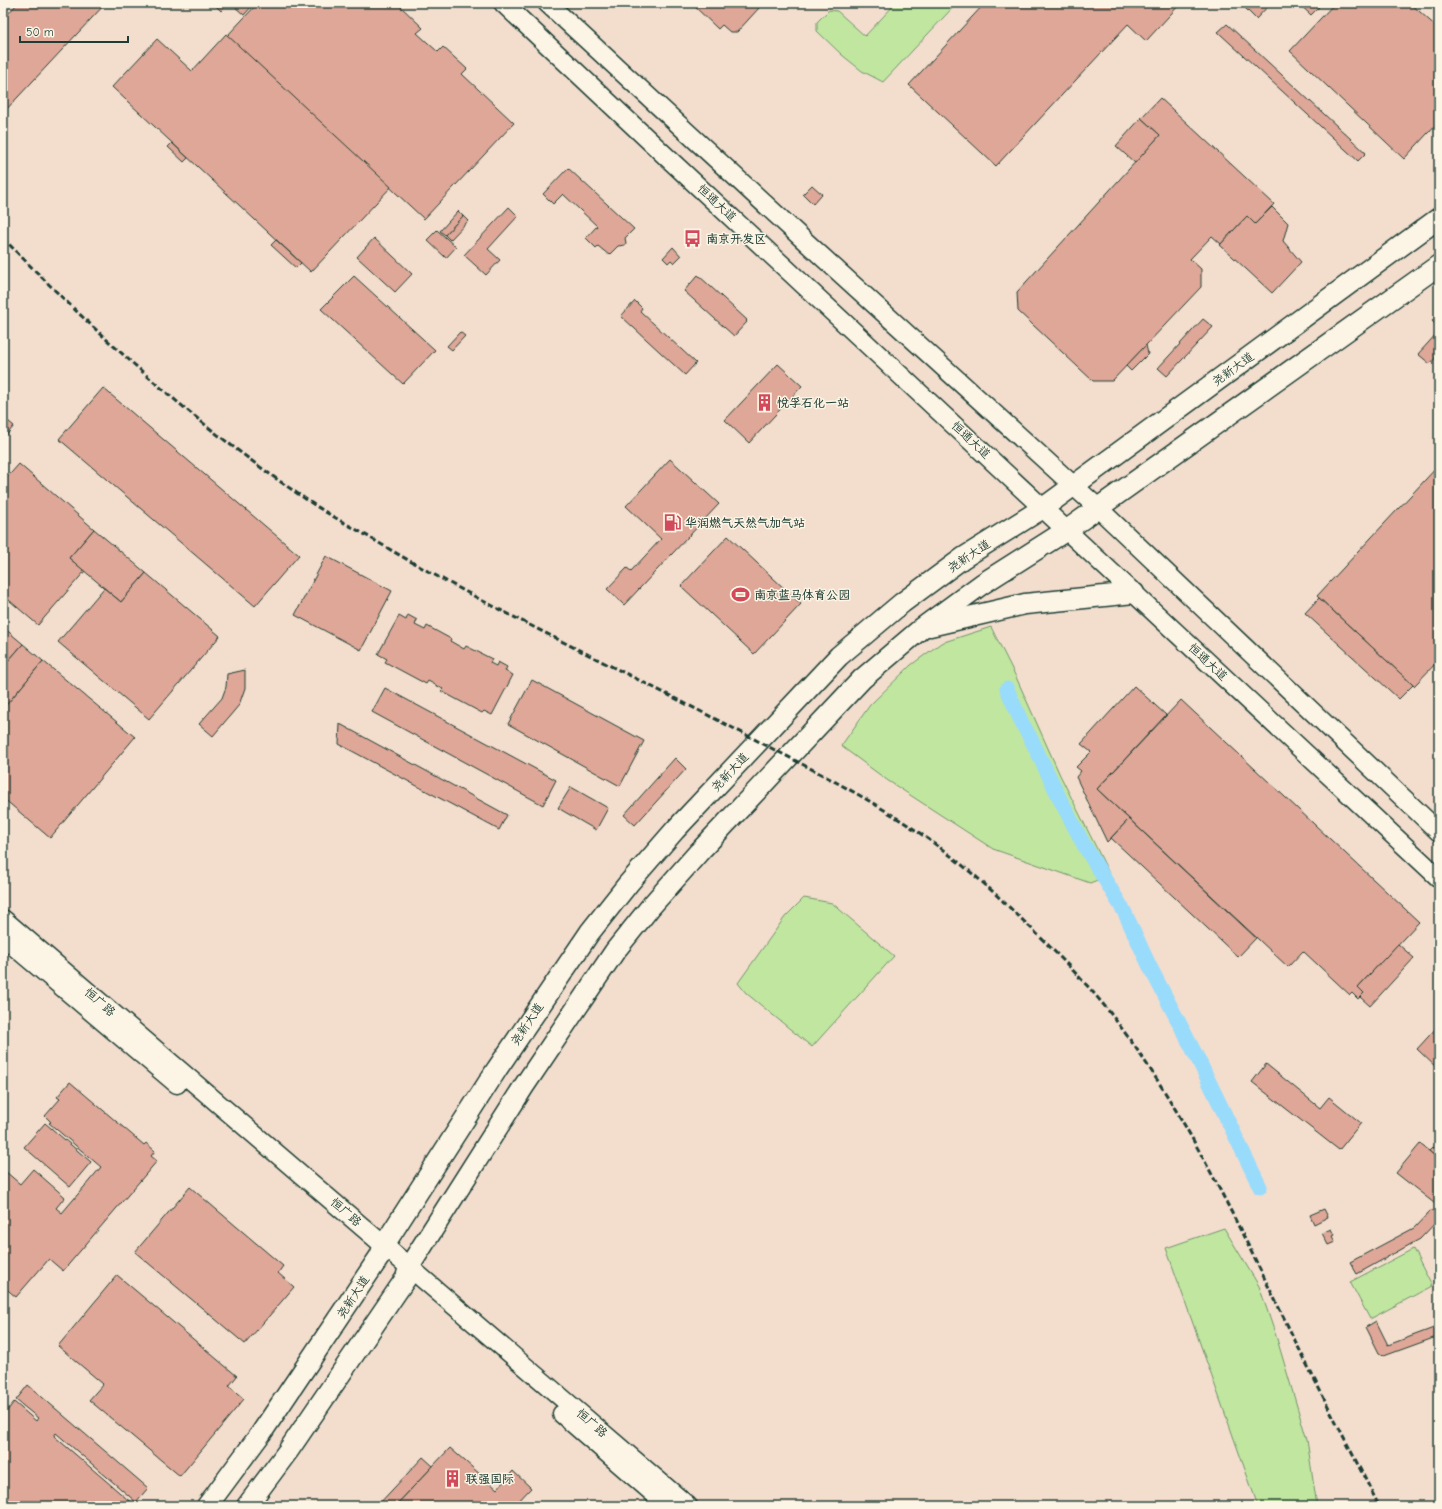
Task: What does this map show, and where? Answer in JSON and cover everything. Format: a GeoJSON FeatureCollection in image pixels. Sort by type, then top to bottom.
{"type":"FeatureCollection","features":[{"type":"Feature","properties":{"kind":"main road","name":"恒通大道"},"geometry":{"type":"LineString","coordinates":[[503,3],[1439,878]]}},
{"type":"Feature","properties":{"kind":"main road"},"geometry":{"type":"LineString","coordinates":[[547,3],[800,237],[1074,485],[1439,832]]}},
{"type":"Feature","properties":{"kind":"main road","name":"尧新大道"},"geometry":{"type":"LineString","coordinates":[[207,1506],[266,1426],[382,1251],[497,1069],[563,969],[590,932],[628,884],[675,830],[839,656],[902,603],[963,558],[1043,508],[1439,218]]}},
{"type":"Feature","properties":{"kind":"main road"},"geometry":{"type":"LineString","coordinates":[[247,1506],[288,1451],[408,1272],[524,1086],[616,951],[652,905],[699,852],[862,679],[922,628],[982,584],[1067,530],[1439,265]]}},
{"type":"Feature","properties":{"kind":"main road"},"geometry":{"type":"LineString","coordinates":[[922,628],[1025,604],[1134,593]]}},
{"type":"Feature","properties":{"kind":"main road","name":"恒广路"},"geometry":{"type":"LineString","coordinates":[[3,919],[382,1251]]}},
{"type":"Feature","properties":{"kind":"main road","name":"恒广路"},"geometry":{"type":"LineString","coordinates":[[3,937],[688,1506]]}},
{"type":"Feature","properties":{"kind":"main road","name":"恒广路"},"geometry":{"type":"LineString","coordinates":[[408,1272],[668,1506]]}},
{"type":"Feature","properties":{"kind":"green space"},"geometry":{"type":"Polygon","coordinates":[[[896,3],[957,3],[883,82],[862,71],[842,55],[817,31],[817,22],[829,10],[837,11],[865,36],[896,3]]]}},
{"type":"Feature","properties":{"kind":"green space"},"geometry":{"type":"Polygon","coordinates":[[[991,627],[1016,677],[1060,775],[1110,875],[1090,883],[993,849],[887,780],[841,746],[870,705],[911,665],[941,643],[991,627]]]}},
{"type":"Feature","properties":{"kind":"green space"},"geometry":{"type":"Polygon","coordinates":[[[804,898],[832,903],[894,956],[812,1047],[746,993],[738,983],[785,917],[804,898]]]}},
{"type":"Feature","properties":{"kind":"green space"},"geometry":{"type":"Polygon","coordinates":[[[1224,1228],[1259,1286],[1277,1339],[1307,1440],[1317,1506],[1258,1506],[1166,1248],[1224,1228]]]}},
{"type":"Feature","properties":{"kind":"green space"},"geometry":{"type":"Polygon","coordinates":[[[1413,1249],[1432,1286],[1370,1319],[1350,1282],[1413,1249]]]}},
{"type":"Feature","properties":{"kind":"building"},"geometry":{"type":"Polygon","coordinates":[[[18,3],[106,3],[3,113],[3,19],[18,3]]]}},
{"type":"Feature","properties":{"kind":"building"},"geometry":{"type":"Polygon","coordinates":[[[213,3],[229,3],[221,11],[213,3]]]}},
{"type":"Feature","properties":{"kind":"building"},"geometry":{"type":"Polygon","coordinates":[[[237,3],[251,3],[253,5],[244,15],[234,6],[237,3]]]}},
{"type":"Feature","properties":{"kind":"building"},"geometry":{"type":"Polygon","coordinates":[[[258,3],[397,3],[423,28],[417,33],[438,52],[443,47],[467,69],[462,74],[514,123],[424,219],[227,36],[258,3]]]}},
{"type":"Feature","properties":{"kind":"building"},"geometry":{"type":"Polygon","coordinates":[[[691,3],[754,3],[759,8],[737,32],[730,32],[722,25],[718,29],[691,3]]]}},
{"type":"Feature","properties":{"kind":"building"},"geometry":{"type":"Polygon","coordinates":[[[985,3],[1053,3],[1057,6],[1060,3],[1181,3],[1146,41],[1128,24],[996,166],[909,85],[985,3]]]}},
{"type":"Feature","properties":{"kind":"building"},"geometry":{"type":"Polygon","coordinates":[[[1250,3],[1271,3],[1256,19],[1245,8],[1250,3]]]}},
{"type":"Feature","properties":{"kind":"building"},"geometry":{"type":"Polygon","coordinates":[[[1298,3],[1314,3],[1319,7],[1311,15],[1298,3]]]}},
{"type":"Feature","properties":{"kind":"building"},"geometry":{"type":"Polygon","coordinates":[[[1335,3],[1410,3],[1439,29],[1439,121],[1404,159],[1290,51],[1335,3]]]}},
{"type":"Feature","properties":{"kind":"building"},"geometry":{"type":"Polygon","coordinates":[[[1227,24],[1366,153],[1358,161],[1218,32],[1227,24]]]}},
{"type":"Feature","properties":{"kind":"building"},"geometry":{"type":"Polygon","coordinates":[[[226,34],[391,187],[311,272],[112,87],[157,39],[192,71],[226,34]]]}},
{"type":"Feature","properties":{"kind":"building"},"geometry":{"type":"Polygon","coordinates":[[[1160,98],[1274,204],[1255,224],[1247,216],[1221,244],[1212,236],[1190,259],[1201,269],[1201,287],[1112,381],[1093,381],[1018,311],[1017,292],[1160,135],[1141,118],[1160,98]]]}},
{"type":"Feature","properties":{"kind":"building"},"geometry":{"type":"Polygon","coordinates":[[[1141,118],[1160,135],[1135,163],[1116,146],[1141,118]]]}},
{"type":"Feature","properties":{"kind":"building"},"geometry":{"type":"Polygon","coordinates":[[[172,143],[188,158],[184,162],[168,147],[172,143]]]}},
{"type":"Feature","properties":{"kind":"building"},"geometry":{"type":"Polygon","coordinates":[[[568,168],[634,229],[625,238],[625,245],[618,246],[609,255],[598,246],[596,248],[586,238],[597,226],[563,194],[553,204],[543,194],[568,168]]]}},
{"type":"Feature","properties":{"kind":"building"},"geometry":{"type":"Polygon","coordinates":[[[812,185],[822,194],[813,204],[803,194],[812,185]]]}},
{"type":"Feature","properties":{"kind":"building"},"geometry":{"type":"Polygon","coordinates":[[[509,207],[518,216],[488,249],[500,260],[486,275],[464,255],[509,207]]]}},
{"type":"Feature","properties":{"kind":"building"},"geometry":{"type":"Polygon","coordinates":[[[1272,207],[1288,223],[1283,241],[1301,262],[1272,293],[1220,245],[1247,216],[1255,224],[1272,207]]]}},
{"type":"Feature","properties":{"kind":"building"},"geometry":{"type":"Polygon","coordinates":[[[458,211],[463,216],[445,235],[440,231],[458,211]]]}},
{"type":"Feature","properties":{"kind":"building"},"geometry":{"type":"Polygon","coordinates":[[[463,216],[468,221],[450,240],[445,235],[463,216]]]}},
{"type":"Feature","properties":{"kind":"building"},"geometry":{"type":"Polygon","coordinates":[[[437,230],[456,247],[446,258],[427,240],[437,230]]]}},
{"type":"Feature","properties":{"kind":"building"},"geometry":{"type":"Polygon","coordinates":[[[374,238],[412,274],[395,292],[357,257],[374,238]]]}},
{"type":"Feature","properties":{"kind":"building"},"geometry":{"type":"Polygon","coordinates":[[[276,240],[301,263],[296,268],[271,245],[276,240]]]}},
{"type":"Feature","properties":{"kind":"building"},"geometry":{"type":"Polygon","coordinates":[[[673,247],[681,256],[674,263],[671,260],[668,263],[663,258],[673,247]]]}},
{"type":"Feature","properties":{"kind":"building"},"geometry":{"type":"Polygon","coordinates":[[[698,275],[747,320],[747,322],[734,336],[684,291],[698,275]]]}},
{"type":"Feature","properties":{"kind":"building"},"geometry":{"type":"Polygon","coordinates":[[[354,276],[435,350],[403,384],[321,309],[354,276]]]}},
{"type":"Feature","properties":{"kind":"building"},"geometry":{"type":"Polygon","coordinates":[[[635,301],[642,308],[640,311],[696,363],[685,375],[621,316],[635,301]]]}},
{"type":"Feature","properties":{"kind":"building"},"geometry":{"type":"Polygon","coordinates":[[[1439,313],[1439,328],[1432,321],[1439,313]]]}},
{"type":"Feature","properties":{"kind":"building"},"geometry":{"type":"Polygon","coordinates":[[[1203,319],[1213,327],[1167,376],[1158,368],[1203,319]]]}},
{"type":"Feature","properties":{"kind":"building"},"geometry":{"type":"Polygon","coordinates":[[[1439,331],[1439,354],[1430,364],[1418,354],[1439,331]]]}},
{"type":"Feature","properties":{"kind":"building"},"geometry":{"type":"Polygon","coordinates":[[[460,332],[465,336],[452,350],[447,346],[460,332]]]}},
{"type":"Feature","properties":{"kind":"building"},"geometry":{"type":"Polygon","coordinates":[[[1146,345],[1148,354],[1131,371],[1126,366],[1146,345]]]}},
{"type":"Feature","properties":{"kind":"building","name":"悦孚石化一站"},"geometry":{"type":"Polygon","coordinates":[[[778,364],[802,386],[749,443],[725,420],[778,364]]]}},
{"type":"Feature","properties":{"kind":"building"},"geometry":{"type":"Polygon","coordinates":[[[103,388],[299,555],[255,606],[59,439],[103,388]]]}},
{"type":"Feature","properties":{"kind":"building"},"geometry":{"type":"Polygon","coordinates":[[[3,417],[14,426],[3,439],[3,417]]]}},
{"type":"Feature","properties":{"kind":"building","name":"华润燃气天然气加气站"},"geometry":{"type":"Polygon","coordinates":[[[670,459],[719,504],[624,605],[607,589],[627,568],[631,571],[661,539],[626,506],[670,459]]]}},
{"type":"Feature","properties":{"kind":"building"},"geometry":{"type":"Polygon","coordinates":[[[19,464],[94,529],[69,558],[85,571],[38,625],[3,595],[3,482],[19,464]]]}},
{"type":"Feature","properties":{"kind":"building"},"geometry":{"type":"Polygon","coordinates":[[[1439,465],[1439,660],[1414,686],[1317,596],[1439,465]]]}},
{"type":"Feature","properties":{"kind":"building"},"geometry":{"type":"Polygon","coordinates":[[[94,529],[146,573],[121,602],[69,558],[94,529]]]}},
{"type":"Feature","properties":{"kind":"building","name":"南京蓝马体育公园"},"geometry":{"type":"Polygon","coordinates":[[[728,536],[801,604],[754,654],[681,586],[728,536]]]}},
{"type":"Feature","properties":{"kind":"building"},"geometry":{"type":"Polygon","coordinates":[[[326,556],[392,591],[361,650],[295,615],[326,556]]]}},
{"type":"Feature","properties":{"kind":"building"},"geometry":{"type":"Polygon","coordinates":[[[146,573],[220,636],[149,719],[58,642],[104,588],[121,602],[146,573]]]}},
{"type":"Feature","properties":{"kind":"building"},"geometry":{"type":"Polygon","coordinates":[[[1319,598],[1413,685],[1399,699],[1305,613],[1319,598]]]}},
{"type":"Feature","properties":{"kind":"building"},"geometry":{"type":"Polygon","coordinates":[[[408,615],[417,620],[415,625],[425,630],[427,626],[451,639],[450,641],[464,649],[466,646],[492,659],[490,663],[496,666],[498,662],[507,667],[505,671],[513,675],[492,715],[484,711],[482,713],[441,691],[443,689],[428,681],[426,684],[385,662],[387,659],[378,654],[399,616],[406,620],[408,615]]]}},
{"type":"Feature","properties":{"kind":"building"},"geometry":{"type":"Polygon","coordinates":[[[3,627],[23,644],[3,667],[3,627]]]}},
{"type":"Feature","properties":{"kind":"building"},"geometry":{"type":"Polygon","coordinates":[[[23,644],[43,661],[3,709],[3,667],[23,644]]]}},
{"type":"Feature","properties":{"kind":"building"},"geometry":{"type":"Polygon","coordinates":[[[43,661],[135,737],[50,838],[3,798],[3,709],[43,661]]]}},
{"type":"Feature","properties":{"kind":"building"},"geometry":{"type":"Polygon","coordinates":[[[245,670],[245,688],[239,705],[213,736],[199,724],[222,698],[226,687],[227,674],[245,670]]]}},
{"type":"Feature","properties":{"kind":"building"},"geometry":{"type":"Polygon","coordinates":[[[532,680],[644,741],[620,786],[508,724],[532,680]]]}},
{"type":"Feature","properties":{"kind":"building"},"geometry":{"type":"Polygon","coordinates":[[[1134,686],[1166,715],[1097,789],[1129,819],[1107,842],[1076,777],[1081,771],[1076,767],[1091,752],[1081,744],[1134,686]]]}},
{"type":"Feature","properties":{"kind":"building"},"geometry":{"type":"Polygon","coordinates":[[[385,688],[556,780],[543,805],[372,712],[385,688]]]}},
{"type":"Feature","properties":{"kind":"building"},"geometry":{"type":"Polygon","coordinates":[[[1181,700],[1419,922],[1358,987],[1364,993],[1358,999],[1352,993],[1350,995],[1303,951],[1288,967],[1097,789],[1181,700]]]}},
{"type":"Feature","properties":{"kind":"building"},"geometry":{"type":"Polygon","coordinates":[[[340,724],[507,815],[499,830],[339,744],[340,724]]]}},
{"type":"Feature","properties":{"kind":"building"},"geometry":{"type":"Polygon","coordinates":[[[675,758],[686,769],[635,825],[624,815],[675,758]]]}},
{"type":"Feature","properties":{"kind":"building"},"geometry":{"type":"Polygon","coordinates":[[[571,787],[608,808],[596,830],[558,808],[571,787]]]}},
{"type":"Feature","properties":{"kind":"building"},"geometry":{"type":"Polygon","coordinates":[[[1129,819],[1256,938],[1238,957],[1111,838],[1129,819]]]}},
{"type":"Feature","properties":{"kind":"building"},"geometry":{"type":"Polygon","coordinates":[[[1398,944],[1414,958],[1370,1006],[1360,997],[1364,993],[1358,987],[1398,944]]]}},
{"type":"Feature","properties":{"kind":"building"},"geometry":{"type":"Polygon","coordinates":[[[1439,1025],[1439,1070],[1417,1049],[1439,1025]]]}},
{"type":"Feature","properties":{"kind":"building"},"geometry":{"type":"Polygon","coordinates":[[[1266,1064],[1320,1108],[1329,1097],[1361,1123],[1339,1150],[1252,1082],[1266,1064]]]}},
{"type":"Feature","properties":{"kind":"building"},"geometry":{"type":"Polygon","coordinates":[[[70,1082],[144,1145],[146,1143],[155,1151],[151,1156],[157,1161],[63,1271],[49,1259],[16,1297],[3,1286],[3,1173],[5,1171],[20,1184],[33,1169],[65,1197],[56,1208],[62,1213],[101,1167],[49,1123],[51,1122],[45,1116],[60,1099],[57,1097],[70,1082]]]}},
{"type":"Feature","properties":{"kind":"building"},"geometry":{"type":"Polygon","coordinates":[[[45,1123],[91,1162],[70,1187],[24,1147],[45,1123]]]}},
{"type":"Feature","properties":{"kind":"building"},"geometry":{"type":"Polygon","coordinates":[[[1420,1144],[1439,1159],[1439,1207],[1396,1173],[1420,1144]]]}},
{"type":"Feature","properties":{"kind":"building"},"geometry":{"type":"Polygon","coordinates":[[[1433,1147],[1439,1152],[1439,1159],[1429,1151],[1433,1147]]]}},
{"type":"Feature","properties":{"kind":"building"},"geometry":{"type":"Polygon","coordinates":[[[190,1187],[283,1266],[278,1273],[294,1287],[245,1344],[135,1252],[190,1187]]]}},
{"type":"Feature","properties":{"kind":"building"},"geometry":{"type":"Polygon","coordinates":[[[1324,1209],[1328,1217],[1314,1224],[1310,1215],[1324,1209]]]}},
{"type":"Feature","properties":{"kind":"building"},"geometry":{"type":"Polygon","coordinates":[[[1431,1210],[1439,1217],[1439,1219],[1420,1239],[1357,1274],[1350,1262],[1414,1228],[1431,1210]]]}},
{"type":"Feature","properties":{"kind":"building"},"geometry":{"type":"Polygon","coordinates":[[[1331,1229],[1335,1242],[1328,1245],[1322,1233],[1331,1229]]]}},
{"type":"Feature","properties":{"kind":"building"},"geometry":{"type":"Polygon","coordinates":[[[117,1275],[237,1376],[229,1386],[244,1399],[180,1476],[89,1400],[103,1384],[58,1346],[117,1275]]]}},
{"type":"Feature","properties":{"kind":"building"},"geometry":{"type":"Polygon","coordinates":[[[1376,1321],[1388,1345],[1439,1326],[1439,1336],[1384,1356],[1379,1353],[1366,1327],[1376,1321]]]}},
{"type":"Feature","properties":{"kind":"building"},"geometry":{"type":"Polygon","coordinates":[[[28,1385],[148,1488],[136,1502],[56,1433],[54,1436],[134,1505],[133,1506],[3,1506],[3,1416],[14,1402],[36,1421],[38,1418],[16,1400],[28,1385]]]}},
{"type":"Feature","properties":{"kind":"building","name":"联强国际"},"geometry":{"type":"Polygon","coordinates":[[[450,1448],[497,1489],[513,1471],[531,1488],[514,1506],[395,1506],[450,1448]]]}},
{"type":"Feature","properties":{"kind":"building"},"geometry":{"type":"Polygon","coordinates":[[[423,1457],[433,1466],[395,1506],[377,1506],[423,1457]]]}},
{"type":"Feature","properties":{"kind":"waterway"},"geometry":{"type":"LineString","coordinates":[[1007,689],[1022,723],[1084,845],[1124,911],[1150,967],[1198,1059],[1260,1187]]}},
{"type":"Feature","properties":{"kind":"railway"},"geometry":{"type":"LineString","coordinates":[[3,238],[75,310],[188,411],[228,443],[317,507],[472,595],[797,761],[873,803],[922,834],[992,891],[1054,951],[1097,997],[1142,1056],[1165,1092],[1207,1165],[1246,1240],[1379,1506]]}},
{"type":"Feature","properties":{"kind":"place","name":"南京开发区"},"geometry":{"type":"Point","coordinates":[693,239]}},
{"type":"Feature","properties":{"kind":"place","name":"悦孚石化一站"},"geometry":{"type":"Point","coordinates":[764,403]}},
{"type":"Feature","properties":{"kind":"place","name":"华润燃气天然气加气站"},"geometry":{"type":"Point","coordinates":[672,523]}},
{"type":"Feature","properties":{"kind":"place","name":"南京蓝马体育公园"},"geometry":{"type":"Point","coordinates":[741,595]}},
{"type":"Feature","properties":{"kind":"place","name":"联强国际"},"geometry":{"type":"Point","coordinates":[453,1479]}}]}
